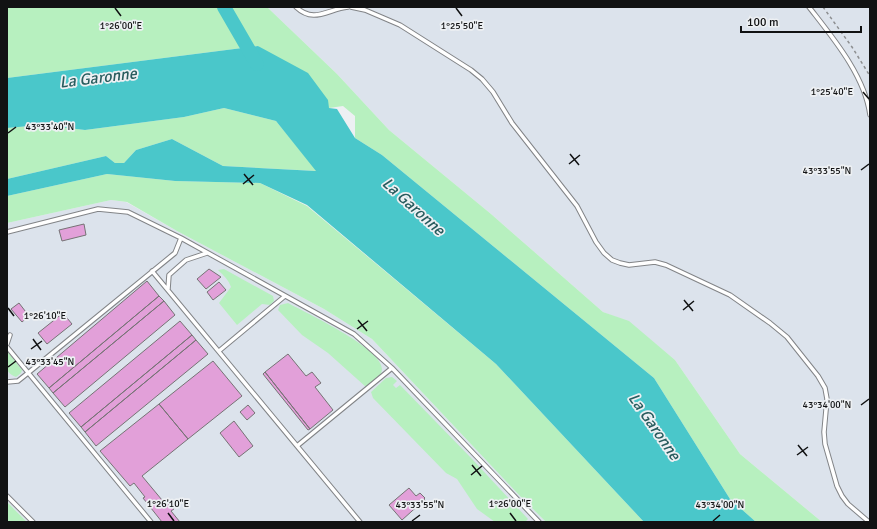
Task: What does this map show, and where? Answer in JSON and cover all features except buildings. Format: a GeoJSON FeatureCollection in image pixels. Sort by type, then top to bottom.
{"type":"FeatureCollection","features":[{"type":"Feature","properties":{"kind":"lane"},"geometry":{"type":"LineString","coordinates":[[296,7],[308,14],[318,16],[340,8],[348,7]]}},
{"type":"Feature","properties":{"kind":"lane"},"geometry":{"type":"LineString","coordinates":[[351,7],[365,10],[400,25],[471,70],[482,79],[493,92],[512,123],[577,206],[596,242],[604,253],[612,260],[620,264],[655,262],[666,265],[730,295],[787,337],[826,388],[828,399],[824,432],[825,444],[837,486],[848,504],[869,522]]}},
{"type":"Feature","properties":{"kind":"lane"},"geometry":{"type":"LineString","coordinates":[[809,7],[826,28],[861,83],[869,106],[870,115]]}},
{"type":"Feature","properties":{"kind":"lane"},"geometry":{"type":"LineString","coordinates":[[7,232],[98,209],[128,212],[181,238],[354,334],[392,368],[539,522]]}},
{"type":"Feature","properties":{"kind":"lane"},"geometry":{"type":"LineString","coordinates":[[7,382],[18,381],[175,252],[181,238]]}},
{"type":"Feature","properties":{"kind":"lane"},"geometry":{"type":"LineString","coordinates":[[168,289],[169,275],[186,260],[207,253]]}},
{"type":"Feature","properties":{"kind":"lane"},"geometry":{"type":"LineString","coordinates":[[152,271],[360,522]]}},
{"type":"Feature","properties":{"kind":"lane"},"geometry":{"type":"LineString","coordinates":[[219,351],[285,296]]}},
{"type":"Feature","properties":{"kind":"lane"},"geometry":{"type":"LineString","coordinates":[[10,335],[7,346],[151,522]]}},
{"type":"Feature","properties":{"kind":"lane"},"geometry":{"type":"LineString","coordinates":[[297,446],[392,368]]}},
{"type":"Feature","properties":{"kind":"lane"},"geometry":{"type":"LineString","coordinates":[[7,496],[33,522]]}},
{"type":"Feature","properties":{"kind":"path"},"geometry":{"type":"LineString","coordinates":[[823,7],[852,47],[870,76]]}},
{"type":"Feature","properties":{"kind":"shaded area"},"geometry":{"type":"Polygon","coordinates":[[[267,7],[870,7],[870,522],[822,522],[740,454],[675,360],[629,322],[603,312],[491,214],[389,130],[337,74],[267,7]]]}},
{"type":"Feature","properties":{"kind":"shaded area"},"geometry":{"type":"Polygon","coordinates":[[[111,200],[126,202],[177,231],[324,309],[372,339],[546,522],[27,522],[7,502],[7,223],[111,200]]]}},
{"type":"Feature","properties":{"kind":"green space"},"geometry":{"type":"Polygon","coordinates":[[[7,7],[267,7],[337,74],[389,130],[491,214],[603,312],[629,321],[675,360],[740,454],[822,522],[756,522],[730,499],[654,378],[382,155],[355,138],[355,116],[343,106],[329,108],[258,46],[7,78],[7,7]]]}},
{"type":"Feature","properties":{"kind":"green space"},"geometry":{"type":"Polygon","coordinates":[[[224,108],[276,121],[317,171],[223,166],[172,139],[136,150],[124,163],[115,163],[106,156],[7,179],[7,128],[41,125],[85,130],[184,117],[224,108]]]}},
{"type":"Feature","properties":{"kind":"green space"},"geometry":{"type":"Polygon","coordinates":[[[107,174],[175,181],[260,183],[307,206],[496,364],[644,522],[546,522],[372,339],[324,309],[177,231],[127,202],[111,200],[7,223],[7,196],[107,174]]]}},
{"type":"Feature","properties":{"kind":"green space"},"geometry":{"type":"Polygon","coordinates":[[[224,269],[273,296],[274,301],[270,305],[262,304],[237,325],[219,303],[231,287],[218,270],[224,269]]]}},
{"type":"Feature","properties":{"kind":"green space"},"geometry":{"type":"Polygon","coordinates":[[[288,303],[342,332],[370,351],[379,361],[382,369],[380,375],[366,387],[328,353],[302,335],[278,310],[280,305],[288,303]]]}},
{"type":"Feature","properties":{"kind":"green space"},"geometry":{"type":"Polygon","coordinates":[[[7,351],[22,370],[16,377],[7,370],[7,351]]]}},
{"type":"Feature","properties":{"kind":"green space"},"geometry":{"type":"Polygon","coordinates":[[[392,377],[397,381],[393,385],[396,388],[400,385],[473,460],[528,519],[525,522],[495,522],[477,509],[457,479],[446,473],[373,398],[371,392],[386,378],[392,377]]]}},
{"type":"Feature","properties":{"kind":"green space"},"geometry":{"type":"Polygon","coordinates":[[[7,502],[27,522],[7,522],[7,502]]]}},
{"type":"Feature","properties":{"kind":"water","name":"La Garonne"},"geometry":{"type":"Polygon","coordinates":[[[258,46],[308,73],[328,100],[329,108],[337,109],[355,138],[382,155],[654,378],[730,499],[756,522],[644,522],[496,364],[307,205],[260,183],[175,181],[107,174],[7,196],[7,179],[106,156],[115,163],[124,163],[136,150],[172,139],[223,166],[316,171],[276,121],[224,108],[184,117],[85,130],[41,125],[7,128],[7,78],[258,46]]]}},
{"type":"Feature","properties":{"kind":"waterway"},"geometry":{"type":"LineString","coordinates":[[224,7],[257,64]]}}]}
